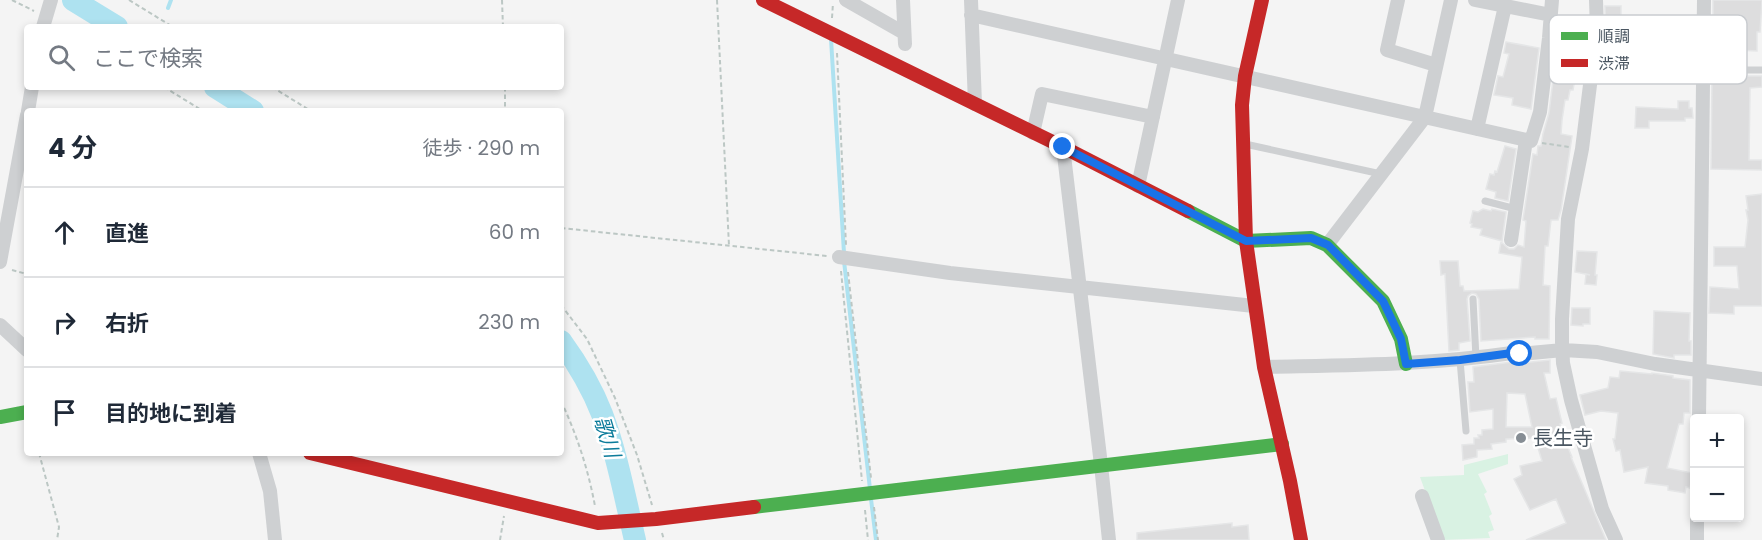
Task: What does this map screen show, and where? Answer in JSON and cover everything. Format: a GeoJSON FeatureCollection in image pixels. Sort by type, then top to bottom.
{"type":"FeatureCollection","features":[{"type":"Feature","properties":{"kind":"street"},"geometry":{"type":"LineString","coordinates":[[763,0],[1063,147],[1246,241],[1311,238],[1328,245],[1383,301],[1401,339],[1406,364]]}},
{"type":"Feature","properties":{"kind":"street"},"geometry":{"type":"LineString","coordinates":[[846,0],[905,38],[903,0]]}},
{"type":"Feature","properties":{"kind":"street"},"geometry":{"type":"LineString","coordinates":[[971,0],[975,104]]}},
{"type":"Feature","properties":{"kind":"street"},"geometry":{"type":"LineString","coordinates":[[1262,0],[1245,76],[1242,105],[1246,241],[1264,367],[1301,540]]}},
{"type":"Feature","properties":{"kind":"street"},"geometry":{"type":"LineString","coordinates":[[1398,0],[1387,50],[1436,65]]}},
{"type":"Feature","properties":{"kind":"street"},"geometry":{"type":"LineString","coordinates":[[1328,245],[1425,117],[1451,0]]}},
{"type":"Feature","properties":{"kind":"street"},"geometry":{"type":"LineString","coordinates":[[1475,0],[1551,15],[1552,0]]}},
{"type":"Feature","properties":{"kind":"street"},"geometry":{"type":"LineString","coordinates":[[1596,0],[1597,15]]}},
{"type":"Feature","properties":{"kind":"street"},"geometry":{"type":"LineString","coordinates":[[1138,186],[1166,59],[1174,1]]}},
{"type":"Feature","properties":{"kind":"street"},"geometry":{"type":"LineString","coordinates":[[1477,129],[1505,6]]}},
{"type":"Feature","properties":{"kind":"street"},"geometry":{"type":"LineString","coordinates":[[971,15],[1528,140]]}},
{"type":"Feature","properties":{"kind":"street"},"geometry":{"type":"LineString","coordinates":[[1511,240],[1528,140],[1540,112],[1549,33]]}},
{"type":"Feature","properties":{"kind":"street"},"geometry":{"type":"LineString","coordinates":[[1590,84],[1582,149],[1568,219],[1562,319],[1563,363],[1570,400],[1602,509],[1616,540]]}},
{"type":"Feature","properties":{"kind":"street"},"geometry":{"type":"LineString","coordinates":[[1699,414],[1704,84]]}},
{"type":"Feature","properties":{"kind":"street"},"geometry":{"type":"LineString","coordinates":[[28,108],[31,90]]}},
{"type":"Feature","properties":{"kind":"street"},"geometry":{"type":"LineString","coordinates":[[1034,133],[1042,94],[1153,117]]}},
{"type":"Feature","properties":{"kind":"street"},"geometry":{"type":"LineString","coordinates":[[4,265],[24,133]]}},
{"type":"Feature","properties":{"kind":"street"},"geometry":{"type":"LineString","coordinates":[[1063,147],[1109,540]]}},
{"type":"Feature","properties":{"kind":"street"},"geometry":{"type":"LineString","coordinates":[[843,258],[950,273],[1254,306]]}},
{"type":"Feature","properties":{"kind":"street"},"geometry":{"type":"LineString","coordinates":[[0,325],[24,347]]}},
{"type":"Feature","properties":{"kind":"street"},"geometry":{"type":"LineString","coordinates":[[1264,367],[1406,364],[1563,350],[1597,352],[1655,364],[1762,379]]}},
{"type":"Feature","properties":{"kind":"street"},"geometry":{"type":"LineString","coordinates":[[0,417],[24,413]]}},
{"type":"Feature","properties":{"kind":"street"},"geometry":{"type":"LineString","coordinates":[[322,456],[602,523],[652,520],[1282,444]]}},
{"type":"Feature","properties":{"kind":"street"},"geometry":{"type":"LineString","coordinates":[[260,456],[270,491],[275,540]]}},
{"type":"Feature","properties":{"kind":"street"},"geometry":{"type":"LineString","coordinates":[[1422,496],[1438,540]]}},
{"type":"Feature","properties":{"kind":"street"},"geometry":{"type":"LineString","coordinates":[[1697,522],[1697,540]]}},
{"type":"Feature","properties":{"kind":"lane"},"geometry":{"type":"LineString","coordinates":[[1242,143],[1381,174]]}},
{"type":"Feature","properties":{"kind":"lane"},"geometry":{"type":"LineString","coordinates":[[1485,201],[1516,209]]}},
{"type":"Feature","properties":{"kind":"lane"},"geometry":{"type":"LineString","coordinates":[[1473,299],[1476,358]]}},
{"type":"Feature","properties":{"kind":"lane"},"geometry":{"type":"LineString","coordinates":[[1474,319],[1482,318]]}},
{"type":"Feature","properties":{"kind":"lane"},"geometry":{"type":"LineString","coordinates":[[1460,360],[1466,431]]}},
{"type":"Feature","properties":{"kind":"lane"},"geometry":{"type":"LineString","coordinates":[[1465,420],[1475,419]]}},
{"type":"Feature","properties":{"kind":"path"},"geometry":{"type":"LineString","coordinates":[[12,0],[47,13]]}},
{"type":"Feature","properties":{"kind":"path"},"geometry":{"type":"LineString","coordinates":[[129,0],[168,24]]}},
{"type":"Feature","properties":{"kind":"path"},"geometry":{"type":"LineString","coordinates":[[502,0],[502,24]]}},
{"type":"Feature","properties":{"kind":"path"},"geometry":{"type":"LineString","coordinates":[[717,0],[729,246]]}},
{"type":"Feature","properties":{"kind":"path"},"geometry":{"type":"LineString","coordinates":[[837,37],[843,258],[868,493],[878,540]]}},
{"type":"Feature","properties":{"kind":"path"},"geometry":{"type":"LineString","coordinates":[[169,90],[198,108]]}},
{"type":"Feature","properties":{"kind":"path"},"geometry":{"type":"LineString","coordinates":[[277,90],[306,108]]}},
{"type":"Feature","properties":{"kind":"path"},"geometry":{"type":"LineString","coordinates":[[505,90],[505,108]]}},
{"type":"Feature","properties":{"kind":"path"},"geometry":{"type":"LineString","coordinates":[[1528,140],[1582,149]]}},
{"type":"Feature","properties":{"kind":"path"},"geometry":{"type":"LineString","coordinates":[[564,228],[843,258]]}},
{"type":"Feature","properties":{"kind":"path"},"geometry":{"type":"LineString","coordinates":[[843,258],[868,493],[868,540]]}},
{"type":"Feature","properties":{"kind":"path"},"geometry":{"type":"LineString","coordinates":[[4,265],[24,272]]}},
{"type":"Feature","properties":{"kind":"path"},"geometry":{"type":"LineString","coordinates":[[564,308],[587,339],[615,398],[637,455],[652,520]]}},
{"type":"Feature","properties":{"kind":"path"},"geometry":{"type":"LineString","coordinates":[[564,407],[574,429],[602,523]]}},
{"type":"Feature","properties":{"kind":"path"},"geometry":{"type":"LineString","coordinates":[[40,456],[59,527],[57,540]]}},
{"type":"Feature","properties":{"kind":"path"},"geometry":{"type":"LineString","coordinates":[[500,540],[507,501]]}},
{"type":"Feature","properties":{"kind":"green space"},"geometry":{"type":"Polygon","coordinates":[[[1508,454],[1508,464],[1478,474],[1487,492],[1484,494],[1492,514],[1489,516],[1494,530],[1488,532],[1490,538],[1443,540],[1420,477],[1464,475],[1464,465],[1508,454]]]}},
{"type":"Feature","properties":{"kind":"building"},"geometry":{"type":"Polygon","coordinates":[[[1713,0],[1762,0],[1760,32],[1757,32],[1757,51],[1747,51],[1747,15],[1713,15],[1713,0]]]}},
{"type":"Feature","properties":{"kind":"building"},"geometry":{"type":"Polygon","coordinates":[[[1605,6],[1621,6],[1621,15],[1605,15],[1605,6]]]}},
{"type":"Feature","properties":{"kind":"building"},"geometry":{"type":"Polygon","coordinates":[[[1506,42],[1539,48],[1531,109],[1512,105],[1513,98],[1494,95],[1498,76],[1503,77],[1509,54],[1504,53],[1506,42]]]}},
{"type":"Feature","properties":{"kind":"building"},"geometry":{"type":"Polygon","coordinates":[[[1747,76],[1762,76],[1762,87],[1750,88],[1749,160],[1762,160],[1762,170],[1711,169],[1712,84],[1747,84],[1747,76]]]}},
{"type":"Feature","properties":{"kind":"building"},"geometry":{"type":"Polygon","coordinates":[[[1553,84],[1574,84],[1568,100],[1565,100],[1562,120],[1561,134],[1572,136],[1561,210],[1558,220],[1551,220],[1548,246],[1545,246],[1543,285],[1550,286],[1549,339],[1535,339],[1535,337],[1481,341],[1479,299],[1476,294],[1472,293],[1467,299],[1470,341],[1459,343],[1459,350],[1449,351],[1445,274],[1441,275],[1440,261],[1458,261],[1460,286],[1463,286],[1464,291],[1519,289],[1522,257],[1499,253],[1501,242],[1509,249],[1514,249],[1518,245],[1524,247],[1526,221],[1523,220],[1533,154],[1537,155],[1538,146],[1541,146],[1549,113],[1553,84]]]}},
{"type":"Feature","properties":{"kind":"building"},"geometry":{"type":"Polygon","coordinates":[[[1678,101],[1689,101],[1693,118],[1685,118],[1685,121],[1649,121],[1649,128],[1635,128],[1636,107],[1678,109],[1678,101]]]}},
{"type":"Feature","properties":{"kind":"building"},"geometry":{"type":"Polygon","coordinates":[[[1505,146],[1516,149],[1508,201],[1495,198],[1496,192],[1486,189],[1490,174],[1494,175],[1495,171],[1497,172],[1505,146]]]}},
{"type":"Feature","properties":{"kind":"building"},"geometry":{"type":"Polygon","coordinates":[[[1762,194],[1762,306],[1734,306],[1734,314],[1709,313],[1710,287],[1739,289],[1737,266],[1714,266],[1714,247],[1745,247],[1748,220],[1746,196],[1762,194]]]}},
{"type":"Feature","properties":{"kind":"building"},"geometry":{"type":"Polygon","coordinates":[[[1483,209],[1506,212],[1502,241],[1480,235],[1482,229],[1471,227],[1473,211],[1478,212],[1483,209]]]}},
{"type":"Feature","properties":{"kind":"building"},"geometry":{"type":"Polygon","coordinates":[[[1577,251],[1597,252],[1596,285],[1585,284],[1586,274],[1575,272],[1577,251]]]}},
{"type":"Feature","properties":{"kind":"building"},"geometry":{"type":"Polygon","coordinates":[[[1572,308],[1590,308],[1590,324],[1571,325],[1572,308]]]}},
{"type":"Feature","properties":{"kind":"building"},"geometry":{"type":"Polygon","coordinates":[[[1654,311],[1690,313],[1691,355],[1674,355],[1674,358],[1653,354],[1654,311]]]}},
{"type":"Feature","properties":{"kind":"building"},"geometry":{"type":"Polygon","coordinates":[[[1550,360],[1550,373],[1544,373],[1550,399],[1556,398],[1566,446],[1606,540],[1526,540],[1566,523],[1556,499],[1530,510],[1514,479],[1522,475],[1520,466],[1542,461],[1535,438],[1506,439],[1506,442],[1491,444],[1492,449],[1477,450],[1477,457],[1463,460],[1462,445],[1474,444],[1474,438],[1482,435],[1482,430],[1493,429],[1493,409],[1470,412],[1468,382],[1474,382],[1473,367],[1550,360]],[[1507,393],[1506,427],[1532,427],[1525,394],[1507,393]]]}},
{"type":"Feature","properties":{"kind":"building"},"geometry":{"type":"Polygon","coordinates":[[[1620,371],[1652,373],[1690,380],[1690,413],[1684,413],[1683,424],[1679,424],[1667,468],[1690,473],[1690,488],[1686,487],[1685,493],[1668,490],[1668,486],[1645,483],[1648,467],[1624,472],[1620,450],[1616,451],[1613,439],[1615,439],[1618,413],[1601,411],[1585,415],[1580,395],[1608,388],[1610,377],[1619,378],[1620,371]]]}},
{"type":"Feature","properties":{"kind":"building"},"geometry":{"type":"Polygon","coordinates":[[[1232,523],[1232,527],[1248,525],[1249,540],[1137,540],[1137,533],[1232,523]]]}},
{"type":"Feature","properties":{"kind":"waterway","name":"歌川"},"geometry":{"type":"LineString","coordinates":[[73,0],[112,24]]}},
{"type":"Feature","properties":{"kind":"waterway"},"geometry":{"type":"LineString","coordinates":[[168,8],[171,0]]}},
{"type":"Feature","properties":{"kind":"waterway"},"geometry":{"type":"LineString","coordinates":[[831,39],[844,253]]}},
{"type":"Feature","properties":{"kind":"waterway","name":"歌川"},"geometry":{"type":"LineString","coordinates":[[220,90],[248,108]]}},
{"type":"Feature","properties":{"kind":"waterway"},"geometry":{"type":"LineString","coordinates":[[844,261],[870,489]]}},
{"type":"Feature","properties":{"kind":"waterway","name":"歌川"},"geometry":{"type":"LineString","coordinates":[[564,345],[584,376],[602,414],[616,460],[635,540]]}},
{"type":"Feature","properties":{"kind":"waterway"},"geometry":{"type":"LineString","coordinates":[[871,499],[876,540]]}},
{"type":"Feature","properties":{"kind":"traffic: fast"},"geometry":{"type":"LineString","coordinates":[[1188,211],[1246,241],[1311,238],[1327,245],[1383,301],[1401,339],[1406,364]]}},
{"type":"Feature","properties":{"kind":"traffic: fast"},"geometry":{"type":"LineString","coordinates":[[0,417],[24,413]]}},
{"type":"Feature","properties":{"kind":"traffic: fast"},"geometry":{"type":"LineString","coordinates":[[754,507],[1282,444]]}},
{"type":"Feature","properties":{"kind":"traffic: jam"},"geometry":{"type":"LineString","coordinates":[[763,0],[1188,211]]}},
{"type":"Feature","properties":{"kind":"traffic: jam"},"geometry":{"type":"LineString","coordinates":[[1262,0],[1245,76],[1242,105],[1246,241],[1264,367],[1301,540]]}},
{"type":"Feature","properties":{"kind":"traffic: jam"},"geometry":{"type":"LineString","coordinates":[[322,456],[598,523],[656,519],[754,507]]}},
{"type":"Feature","properties":{"kind":"place","name":"長生寺"},"geometry":{"type":"Point","coordinates":[1521,438]}},
{"type":"Feature","properties":{"kind":"route"},"geometry":{"type":"LineString","coordinates":[[1063,147],[1246,241],[1311,238],[1328,245],[1383,301],[1401,339],[1406,364],[1520,354]]}}]}
